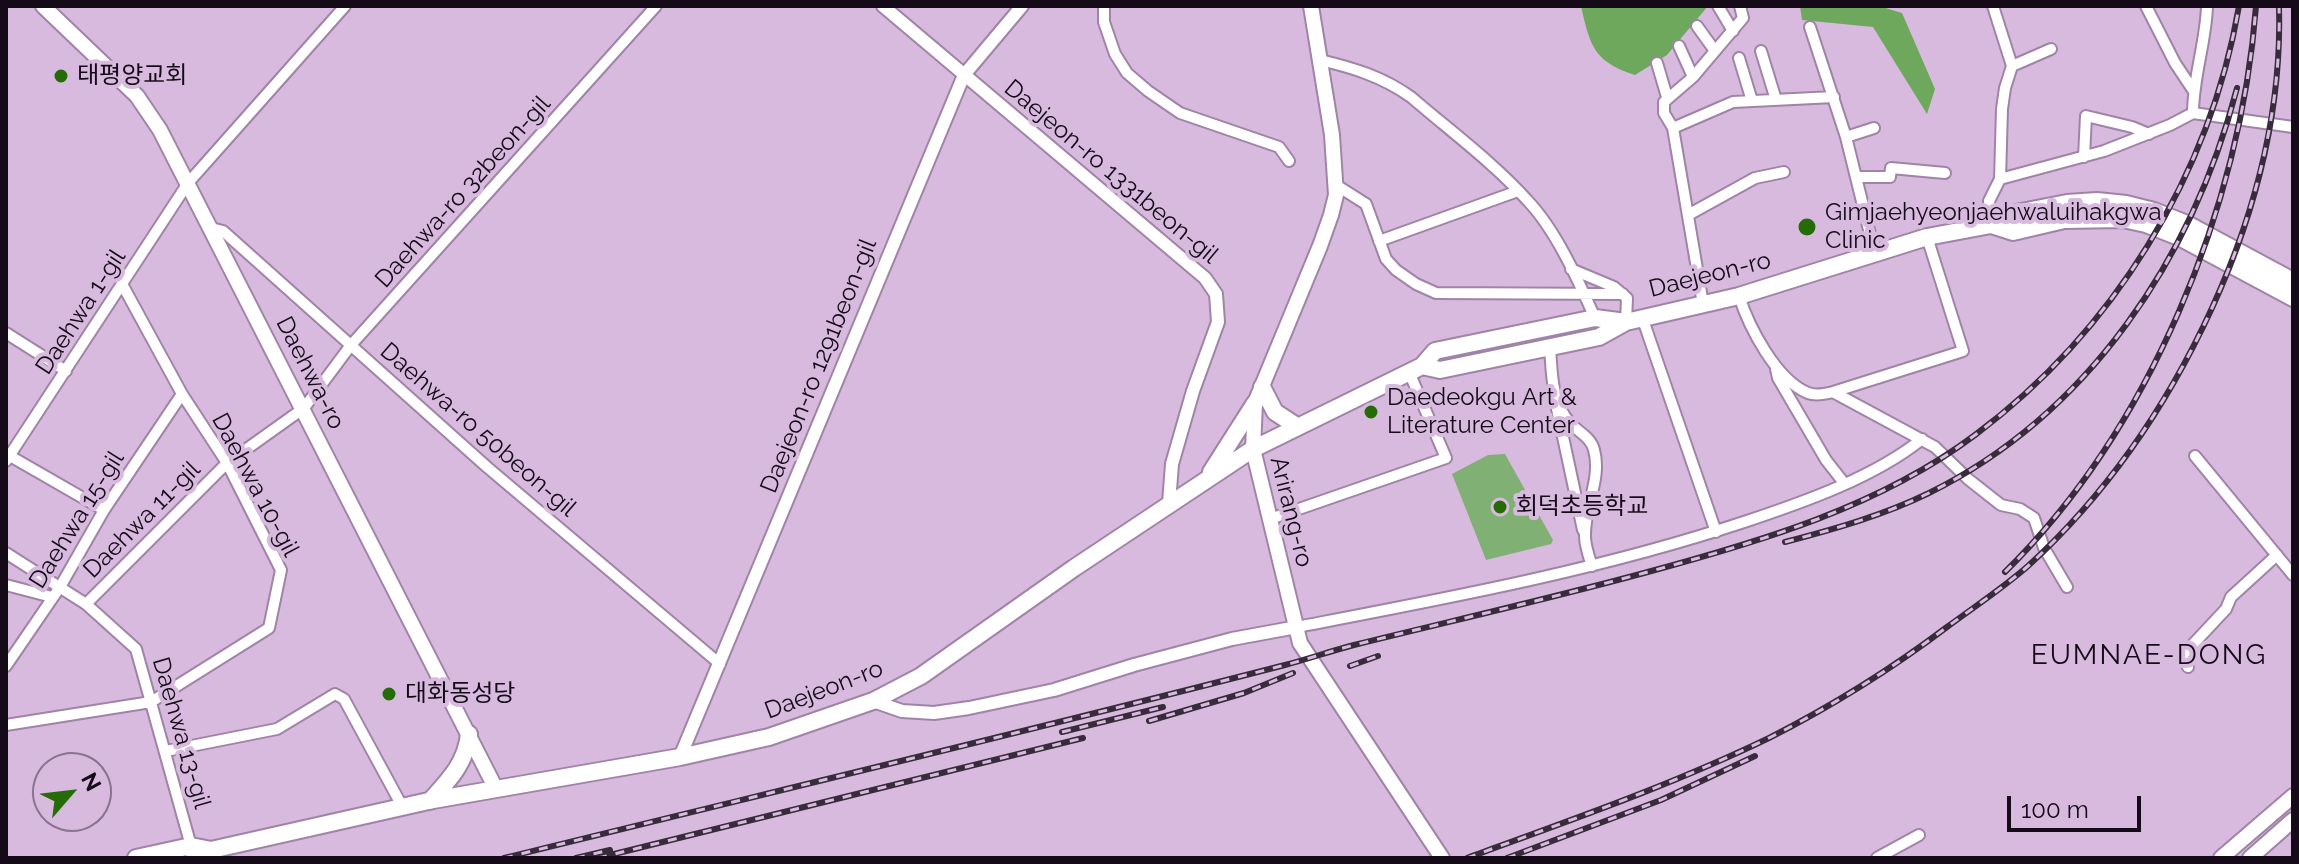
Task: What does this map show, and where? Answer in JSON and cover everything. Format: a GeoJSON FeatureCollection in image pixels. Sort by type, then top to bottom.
{"type":"FeatureCollection","features":[{"type":"Feature","properties":{"kind":"main road","name":"Daehwa-ro"},"geometry":{"type":"LineString","coordinates":[[43,6],[137,96],[160,130],[496,789]]}},
{"type":"Feature","properties":{"kind":"main road","name":"Arirang-ro"},"geometry":{"type":"LineString","coordinates":[[1311,6],[1332,135],[1336,185],[1331,215],[1255,403],[1253,449],[1300,643],[1442,858]]}},
{"type":"Feature","properties":{"kind":"main road","name":"Daejeon-ro"},"geometry":{"type":"LineString","coordinates":[[1416,369],[1440,370],[1599,337],[1634,320],[1739,296],[1927,237],[1991,225],[2006,215],[2067,203],[2097,201],[2154,211],[2187,224],[2293,281]]}},
{"type":"Feature","properties":{"kind":"main road","name":"Daejeon-ro"},"geometry":{"type":"LineString","coordinates":[[1991,225],[2013,232],[2064,220],[2123,219],[2146,224],[2179,237],[2293,298]]}},
{"type":"Feature","properties":{"kind":"main road","name":"Daejeon-ro"},"geometry":{"type":"LineString","coordinates":[[136,858],[211,850],[402,806],[680,757],[769,737],[873,701],[921,676],[1169,503],[1253,449],[1416,369],[1435,351],[1595,318],[1634,320]]}},
{"type":"Feature","properties":{"kind":"main road"},"geometry":{"type":"LineString","coordinates":[[1262,387],[1275,412],[1298,427]]}},
{"type":"Feature","properties":{"kind":"main road"},"geometry":{"type":"LineString","coordinates":[[1206,479],[1255,403]]}},
{"type":"Feature","properties":{"kind":"main road"},"geometry":{"type":"LineString","coordinates":[[430,801],[462,763],[469,734]]}},
{"type":"Feature","properties":{"kind":"main road"},"geometry":{"type":"LineString","coordinates":[[2221,858],[2293,796]]}},
{"type":"Feature","properties":{"kind":"main road"},"geometry":{"type":"LineString","coordinates":[[2250,858],[2293,820]]}},
{"type":"Feature","properties":{"kind":"street","name":"Daehwa 1-gil"},"geometry":{"type":"LineString","coordinates":[[8,458],[188,183],[345,6]]}},
{"type":"Feature","properties":{"kind":"street","name":"Daehwa-ro 32beon-gil"},"geometry":{"type":"LineString","coordinates":[[304,408],[351,345],[656,6]]}},
{"type":"Feature","properties":{"kind":"street","name":"Daejeon-ro 1331beon-gil"},"geometry":{"type":"LineString","coordinates":[[883,6],[1205,278],[1216,294],[1218,322],[1193,391],[1172,464],[1169,503]]}},
{"type":"Feature","properties":{"kind":"street","name":"Daejeon-ro 1291beon-gil"},"geometry":{"type":"LineString","coordinates":[[680,757],[964,75],[1022,6]]}},
{"type":"Feature","properties":{"kind":"street"},"geometry":{"type":"LineString","coordinates":[[1104,6],[1104,22],[1115,54],[1127,73],[1148,91],[1180,113],[1279,147],[1289,161]]}},
{"type":"Feature","properties":{"kind":"street"},"geometry":{"type":"LineString","coordinates":[[1718,6],[1733,31]]}},
{"type":"Feature","properties":{"kind":"street"},"geometry":{"type":"LineString","coordinates":[[1703,304],[1673,128],[1664,113],[1664,102],[1693,77],[1733,31],[1743,18],[1740,6]]}},
{"type":"Feature","properties":{"kind":"street"},"geometry":{"type":"LineString","coordinates":[[1991,225],[1989,201],[2000,179],[2002,109],[2012,66],[1993,6]]}},
{"type":"Feature","properties":{"kind":"street"},"geometry":{"type":"LineString","coordinates":[[2146,6],[2175,63],[2193,90]]}},
{"type":"Feature","properties":{"kind":"street"},"geometry":{"type":"LineString","coordinates":[[2193,113],[2193,90],[2207,6]]}},
{"type":"Feature","properties":{"kind":"street"},"geometry":{"type":"LineString","coordinates":[[1697,26],[1715,51]]}},
{"type":"Feature","properties":{"kind":"street"},"geometry":{"type":"LineString","coordinates":[[1810,27],[1846,137],[1875,254]]}},
{"type":"Feature","properties":{"kind":"street"},"geometry":{"type":"LineString","coordinates":[[1679,46],[1693,77]]}},
{"type":"Feature","properties":{"kind":"street"},"geometry":{"type":"LineString","coordinates":[[2012,66],[2051,49]]}},
{"type":"Feature","properties":{"kind":"street"},"geometry":{"type":"LineString","coordinates":[[1761,51],[1776,100]]}},
{"type":"Feature","properties":{"kind":"street"},"geometry":{"type":"LineString","coordinates":[[1739,58],[1752,101]]}},
{"type":"Feature","properties":{"kind":"street"},"geometry":{"type":"LineString","coordinates":[[1320,60],[1352,67],[1393,84],[1518,191],[1539,215],[1595,318]]}},
{"type":"Feature","properties":{"kind":"street"},"geometry":{"type":"LineString","coordinates":[[1657,63],[1667,97]]}},
{"type":"Feature","properties":{"kind":"street"},"geometry":{"type":"LineString","coordinates":[[1673,128],[1733,102],[1834,97]]}},
{"type":"Feature","properties":{"kind":"street"},"geometry":{"type":"LineString","coordinates":[[2000,179],[2084,157],[2149,134],[2193,113],[2293,127]]}},
{"type":"Feature","properties":{"kind":"street"},"geometry":{"type":"LineString","coordinates":[[2084,157],[2086,116],[2149,134]]}},
{"type":"Feature","properties":{"kind":"street"},"geometry":{"type":"LineString","coordinates":[[1846,137],[1874,128]]}},
{"type":"Feature","properties":{"kind":"street"},"geometry":{"type":"LineString","coordinates":[[1856,177],[1890,177],[1891,168],[1945,173]]}},
{"type":"Feature","properties":{"kind":"street"},"geometry":{"type":"LineString","coordinates":[[1688,215],[1755,178],[1784,172]]}},
{"type":"Feature","properties":{"kind":"street"},"geometry":{"type":"LineString","coordinates":[[1336,185],[1366,204],[1386,259],[1396,270],[1436,293],[1623,294]]}},
{"type":"Feature","properties":{"kind":"street"},"geometry":{"type":"LineString","coordinates":[[1379,241],[1518,191]]}},
{"type":"Feature","properties":{"kind":"street","name":"Daehwa-ro 50beon-gil"},"geometry":{"type":"LineString","coordinates":[[211,228],[223,231],[487,467],[720,664]]}},
{"type":"Feature","properties":{"kind":"street"},"geometry":{"type":"LineString","coordinates":[[1739,296],[1745,314],[1775,363],[1798,387],[1811,395],[1833,392],[1963,351],[1927,237]]}},
{"type":"Feature","properties":{"kind":"street"},"geometry":{"type":"LineString","coordinates":[[1571,269],[1614,287],[1629,304],[1716,532]]}},
{"type":"Feature","properties":{"kind":"street","name":"Daehwa 10-gil"},"geometry":{"type":"LineString","coordinates":[[6,725],[151,702],[269,628],[281,570],[227,463],[182,394],[122,284]]}},
{"type":"Feature","properties":{"kind":"street"},"geometry":{"type":"LineString","coordinates":[[6,333],[66,371]]}},
{"type":"Feature","properties":{"kind":"street"},"geometry":{"type":"LineString","coordinates":[[1550,347],[1553,392],[1592,566]]}},
{"type":"Feature","properties":{"kind":"street"},"geometry":{"type":"LineString","coordinates":[[1775,363],[1778,378],[1826,460],[1844,483]]}},
{"type":"Feature","properties":{"kind":"street"},"geometry":{"type":"LineString","coordinates":[[1270,519],[1446,458],[1416,369]]}},
{"type":"Feature","properties":{"kind":"street"},"geometry":{"type":"LineString","coordinates":[[1553,392],[1568,421],[1588,438],[1594,449],[1593,488],[1585,536]]}},
{"type":"Feature","properties":{"kind":"street"},"geometry":{"type":"LineString","coordinates":[[1833,392],[1935,447],[2001,505],[2020,509],[2034,518],[2044,548],[2067,587]]}},
{"type":"Feature","properties":{"kind":"street","name":"Daehwa 15-gil"},"geometry":{"type":"LineString","coordinates":[[6,666],[60,587],[104,510],[182,394]]}},
{"type":"Feature","properties":{"kind":"street","name":"Daehwa 11-gil"},"geometry":{"type":"LineString","coordinates":[[86,604],[227,463],[304,408]]}},
{"type":"Feature","properties":{"kind":"street"},"geometry":{"type":"LineString","coordinates":[[873,701],[902,711],[934,713],[969,708],[1054,690],[1232,639],[1592,566],[1716,532],[1784,509],[1844,483],[1922,439]]}},
{"type":"Feature","properties":{"kind":"street"},"geometry":{"type":"LineString","coordinates":[[2195,456],[2293,575]]}},
{"type":"Feature","properties":{"kind":"street"},"geometry":{"type":"LineString","coordinates":[[8,458],[104,510]]}},
{"type":"Feature","properties":{"kind":"street","name":"Daehwa 13-gil"},"geometry":{"type":"LineString","coordinates":[[6,553],[86,604],[136,649],[193,852]]}},
{"type":"Feature","properties":{"kind":"street"},"geometry":{"type":"LineString","coordinates":[[2188,667],[2182,656],[2226,609],[2231,597],[2277,555]]}},
{"type":"Feature","properties":{"kind":"street"},"geometry":{"type":"LineString","coordinates":[[6,585],[52,597]]}},
{"type":"Feature","properties":{"kind":"street"},"geometry":{"type":"LineString","coordinates":[[166,751],[277,729],[335,694],[344,699],[402,806]]}},
{"type":"Feature","properties":{"kind":"street"},"geometry":{"type":"LineString","coordinates":[[1877,858],[1919,835]]}},
{"type":"Feature","properties":{"kind":"green space"},"geometry":{"type":"Polygon","coordinates":[[[1581,6],[1708,6],[1667,55],[1635,75],[1611,64],[1596,51],[1587,32],[1581,6]]]}},
{"type":"Feature","properties":{"kind":"green space"},"geometry":{"type":"Polygon","coordinates":[[[1800,6],[1879,6],[1902,13],[1935,89],[1927,114],[1873,27],[1802,20],[1800,6]]]}},
{"type":"Feature","properties":{"kind":"green space"},"geometry":{"type":"Polygon","coordinates":[[[1505,454],[1553,540],[1551,544],[1486,560],[1452,474],[1488,455],[1505,454]]]}},
{"type":"Feature","properties":{"kind":"railway"},"geometry":{"type":"LineString","coordinates":[[504,858],[1090,714],[1644,573],[1774,535],[1899,483],[1975,435],[2025,394],[2112,299],[2148,245],[2179,189],[2205,130],[2225,69],[2239,6]]}},
{"type":"Feature","properties":{"kind":"railway"},"geometry":{"type":"LineString","coordinates":[[2005,572],[2057,515],[2103,452],[2144,383],[2179,311],[2208,236],[2231,159],[2247,82],[2256,6]]}},
{"type":"Feature","properties":{"kind":"railway"},"geometry":{"type":"LineString","coordinates":[[1467,858],[1657,787],[1792,726],[1860,687],[1926,643],[2009,582],[2057,538],[2133,446],[2176,379],[2212,308],[2241,236],[2263,161],[2276,84],[2279,6]]}},
{"type":"Feature","properties":{"kind":"railway"},"geometry":{"type":"LineString","coordinates":[[1785,542],[1859,521],[1929,493],[1986,460],[2038,420],[2085,375],[2126,324],[2162,270],[2193,211],[2218,151],[2237,88]]}},
{"type":"Feature","properties":{"kind":"railway"},"geometry":{"type":"LineString","coordinates":[[1350,666],[1378,656]]}},
{"type":"Feature","properties":{"kind":"railway"},"geometry":{"type":"LineString","coordinates":[[1149,721],[1244,693],[1293,673]]}},
{"type":"Feature","properties":{"kind":"railway"},"geometry":{"type":"LineString","coordinates":[[1062,732],[1163,707]]}},
{"type":"Feature","properties":{"kind":"railway"},"geometry":{"type":"LineString","coordinates":[[598,858],[1083,738]]}},
{"type":"Feature","properties":{"kind":"railway"},"geometry":{"type":"LineString","coordinates":[[1507,858],[1661,800],[1755,756]]}},
{"type":"Feature","properties":{"kind":"railway"},"geometry":{"type":"LineString","coordinates":[[576,858],[610,850]]}},
{"type":"Feature","properties":{"kind":"place","name":"태평양교회"},"geometry":{"type":"Point","coordinates":[61,76]}},
{"type":"Feature","properties":{"kind":"place","name":"Gimjaehyeonjaehwaluihakgwa Clinic"},"geometry":{"type":"Point","coordinates":[1807,227]}},
{"type":"Feature","properties":{"kind":"place","name":"Daedeokgu Art & Literature Center"},"geometry":{"type":"Point","coordinates":[1371,412]}},
{"type":"Feature","properties":{"kind":"place","name":"회덕초등학교"},"geometry":{"type":"Point","coordinates":[1500,507]}},
{"type":"Feature","properties":{"kind":"place","name":"대화동성당"},"geometry":{"type":"Point","coordinates":[389,694]}},
{"type":"Feature","properties":{"kind":"district","name":"EUMNAE-DONG"},"geometry":{"type":"Point","coordinates":[2149,656]}}]}
